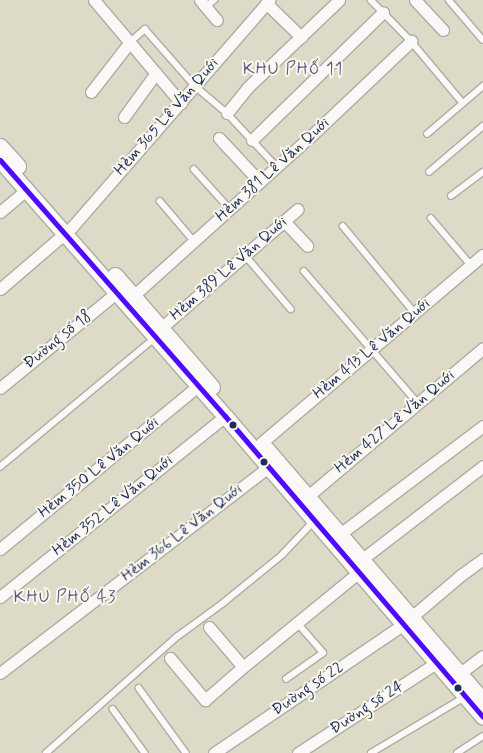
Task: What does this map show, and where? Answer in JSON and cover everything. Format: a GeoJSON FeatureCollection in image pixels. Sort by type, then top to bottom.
{"type":"FeatureCollection","features":[{"type":"Feature","properties":{"kind":"main road"},"geometry":{"type":"LineString","coordinates":[[0,146],[68,230],[116,293],[158,333],[202,383],[261,443],[308,496],[318,518],[340,534],[360,566]]}},
{"type":"Feature","properties":{"kind":"main road"},"geometry":{"type":"LineString","coordinates":[[0,160],[26,190],[133,296],[158,333]]}},
{"type":"Feature","properties":{"kind":"main road"},"geometry":{"type":"LineString","coordinates":[[202,383],[225,416],[268,467],[318,518],[407,621],[483,701]]}},
{"type":"Feature","properties":{"kind":"main road"},"geometry":{"type":"LineString","coordinates":[[407,621],[436,663],[483,717]]}},
{"type":"Feature","properties":{"kind":"street"},"geometry":{"type":"LineString","coordinates":[[94,0],[129,43],[181,102]]}},
{"type":"Feature","properties":{"kind":"street"},"geometry":{"type":"LineString","coordinates":[[227,113],[248,88],[339,0]]}},
{"type":"Feature","properties":{"kind":"street"},"geometry":{"type":"LineString","coordinates":[[415,0],[443,30]]}},
{"type":"Feature","properties":{"kind":"street"},"geometry":{"type":"LineString","coordinates":[[207,2],[217,20]]}},
{"type":"Feature","properties":{"kind":"street"},"geometry":{"type":"LineString","coordinates":[[268,2],[301,37]]}},
{"type":"Feature","properties":{"kind":"street","name":"Hẻm 365 Lê Văn Quới"},"geometry":{"type":"LineString","coordinates":[[0,289],[68,230],[268,2]]}},
{"type":"Feature","properties":{"kind":"street"},"geometry":{"type":"LineString","coordinates":[[252,140],[383,12]]}},
{"type":"Feature","properties":{"kind":"street","name":"Hẻm 381 Lê Văn Quới"},"geometry":{"type":"LineString","coordinates":[[133,296],[277,167],[411,41]]}},
{"type":"Feature","properties":{"kind":"street"},"geometry":{"type":"LineString","coordinates":[[91,92],[129,43]]}},
{"type":"Feature","properties":{"kind":"street"},"geometry":{"type":"LineString","coordinates":[[124,117],[156,73]]}},
{"type":"Feature","properties":{"kind":"street"},"geometry":{"type":"LineString","coordinates":[[219,138],[260,182]]}},
{"type":"Feature","properties":{"kind":"street"},"geometry":{"type":"LineString","coordinates":[[0,212],[26,190]]}},
{"type":"Feature","properties":{"kind":"street","name":"Hẻm 389 Lê Văn Quới"},"geometry":{"type":"LineString","coordinates":[[158,333],[298,209]]}},
{"type":"Feature","properties":{"kind":"street"},"geometry":{"type":"LineString","coordinates":[[284,221],[307,246]]}},
{"type":"Feature","properties":{"kind":"street","name":"Hẻm 413 Lê Văn Quới"},"geometry":{"type":"LineString","coordinates":[[261,443],[483,255]]}},
{"type":"Feature","properties":{"kind":"street","name":"Đường số 18"},"geometry":{"type":"LineString","coordinates":[[0,388],[116,293]]}},
{"type":"Feature","properties":{"kind":"street","name":"Hẻm 427 Lê Văn Quới"},"geometry":{"type":"LineString","coordinates":[[308,496],[483,348]]}},
{"type":"Feature","properties":{"kind":"street","name":"Hẻm 350 Lê Văn Quới"},"geometry":{"type":"LineString","coordinates":[[0,549],[202,383]]}},
{"type":"Feature","properties":{"kind":"street","name":"Hẻm 352 Lê Văn Quới"},"geometry":{"type":"LineString","coordinates":[[0,597],[225,416]]}},
{"type":"Feature","properties":{"kind":"street"},"geometry":{"type":"LineString","coordinates":[[340,534],[483,426]]}},
{"type":"Feature","properties":{"kind":"street"},"geometry":{"type":"LineString","coordinates":[[170,658],[205,700],[297,623],[360,566],[483,466]]}},
{"type":"Feature","properties":{"kind":"street","name":"Hẻm 366 Lê Văn Quới"},"geometry":{"type":"LineString","coordinates":[[0,673],[268,467]]}},
{"type":"Feature","properties":{"kind":"street","name":"Đường số 22"},"geometry":{"type":"LineString","coordinates":[[214,753],[407,621],[483,559]]}},
{"type":"Feature","properties":{"kind":"street"},"geometry":{"type":"LineString","coordinates":[[209,626],[243,667]]}},
{"type":"Feature","properties":{"kind":"street"},"geometry":{"type":"LineString","coordinates":[[459,674],[483,656]]}},
{"type":"Feature","properties":{"kind":"street","name":"Đường số 24"},"geometry":{"type":"LineString","coordinates":[[298,753],[436,663]]}},
{"type":"Feature","properties":{"kind":"lane"},"geometry":{"type":"LineString","coordinates":[[371,0],[411,41],[463,103]]}},
{"type":"Feature","properties":{"kind":"lane"},"geometry":{"type":"LineString","coordinates":[[449,0],[483,40]]}},
{"type":"Feature","properties":{"kind":"lane"},"geometry":{"type":"LineString","coordinates":[[129,43],[145,29],[195,86],[227,113],[277,167]]}},
{"type":"Feature","properties":{"kind":"lane"},"geometry":{"type":"LineString","coordinates":[[427,134],[483,86]]}},
{"type":"Feature","properties":{"kind":"lane"},"geometry":{"type":"LineString","coordinates":[[429,172],[483,126]]}},
{"type":"Feature","properties":{"kind":"lane"},"geometry":{"type":"LineString","coordinates":[[194,169],[230,209]]}},
{"type":"Feature","properties":{"kind":"lane"},"geometry":{"type":"LineString","coordinates":[[451,196],[483,172]]}},
{"type":"Feature","properties":{"kind":"lane"},"geometry":{"type":"LineString","coordinates":[[160,201],[194,241]]}},
{"type":"Feature","properties":{"kind":"lane"},"geometry":{"type":"LineString","coordinates":[[431,218],[471,265]]}},
{"type":"Feature","properties":{"kind":"lane"},"geometry":{"type":"LineString","coordinates":[[343,226],[415,313]]}},
{"type":"Feature","properties":{"kind":"lane"},"geometry":{"type":"LineString","coordinates":[[245,256],[291,309]]}},
{"type":"Feature","properties":{"kind":"lane"},"geometry":{"type":"LineString","coordinates":[[304,271],[373,347],[418,402]]}},
{"type":"Feature","properties":{"kind":"lane"},"geometry":{"type":"LineString","coordinates":[[0,467],[158,333]]}},
{"type":"Feature","properties":{"kind":"lane"},"geometry":{"type":"LineString","coordinates":[[46,753],[178,636],[282,555],[318,518]]}},
{"type":"Feature","properties":{"kind":"lane"},"geometry":{"type":"LineString","coordinates":[[286,679],[323,653],[297,623]]}},
{"type":"Feature","properties":{"kind":"lane"},"geometry":{"type":"LineString","coordinates":[[139,688],[186,753]]}},
{"type":"Feature","properties":{"kind":"lane"},"geometry":{"type":"LineString","coordinates":[[371,753],[465,697]]}},
{"type":"Feature","properties":{"kind":"lane"},"geometry":{"type":"LineString","coordinates":[[113,709],[145,753]]}},
{"type":"Feature","properties":{"kind":"lane"},"geometry":{"type":"LineString","coordinates":[[457,753],[483,736]]}},
{"type":"Feature","properties":{"kind":"transit line"},"geometry":{"type":"LineString","coordinates":[[0,160],[225,416],[483,717]]}},
{"type":"Feature","properties":{"kind":"district","name":"KHU PHỐ 11"},"geometry":{"type":"Point","coordinates":[293,70]}},
{"type":"Feature","properties":{"kind":"district","name":"KHU PHỐ 43"},"geometry":{"type":"Point","coordinates":[65,598]}}]}
